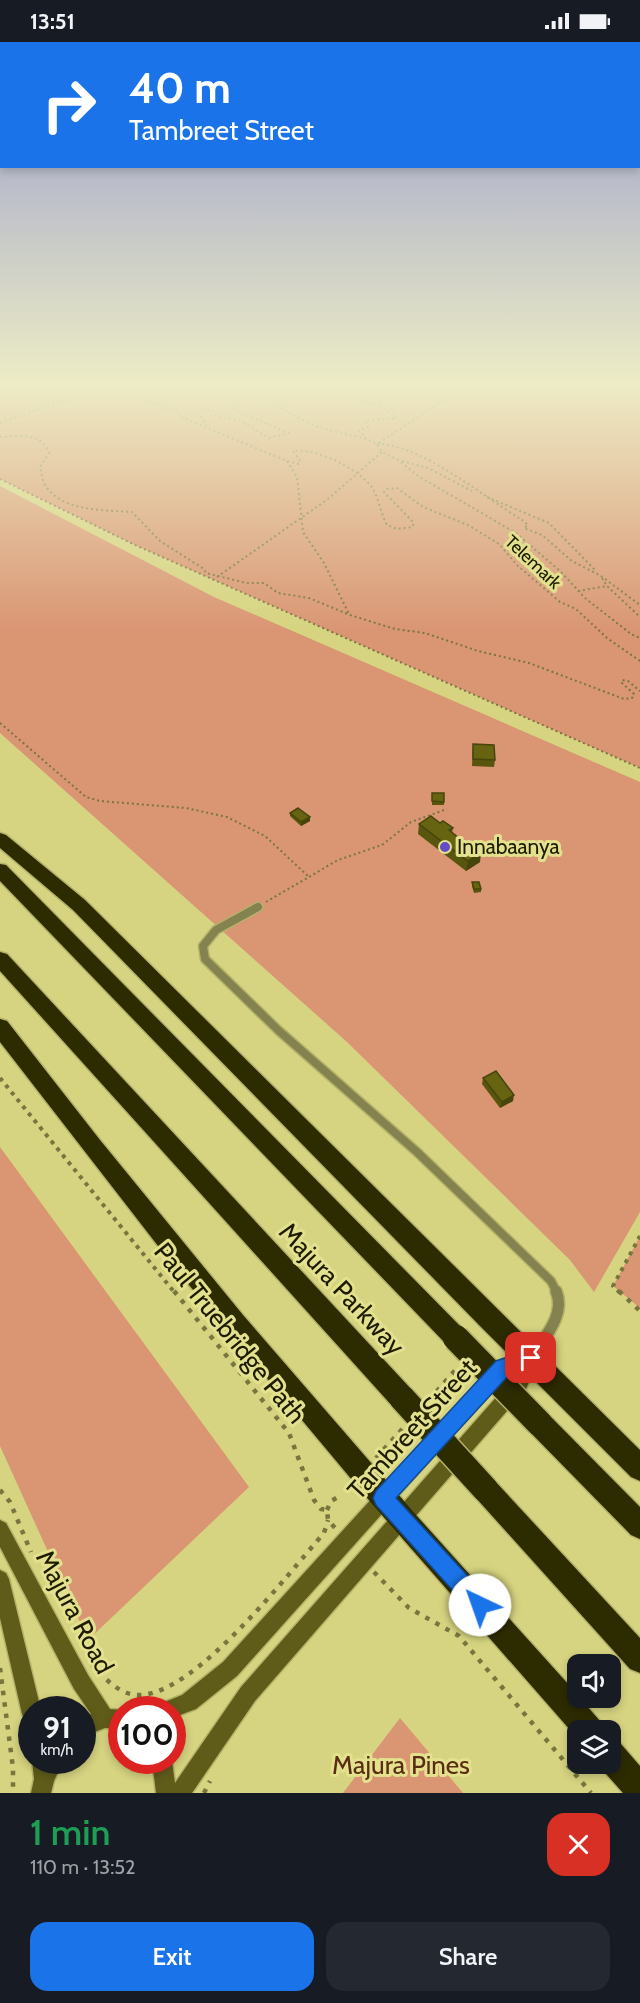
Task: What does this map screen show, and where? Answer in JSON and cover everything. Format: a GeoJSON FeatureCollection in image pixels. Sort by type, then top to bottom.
{"type":"FeatureCollection","features":[{"type":"Feature","properties":{"kind":"highway"},"geometry":{"type":"LineString","coordinates":[[0,839],[79,905],[640,1468]]}},
{"type":"Feature","properties":{"kind":"highway","name":"Majura Parkway"},"geometry":{"type":"LineString","coordinates":[[0,870],[640,1526]]}},
{"type":"Feature","properties":{"kind":"highway","name":"Majura Parkway"},"geometry":{"type":"LineString","coordinates":[[0,959],[640,1659]]}},
{"type":"Feature","properties":{"kind":"highway"},"geometry":{"type":"LineString","coordinates":[[0,1027],[176,1251],[392,1508],[580,1720]]}},
{"type":"Feature","properties":{"kind":"highway"},"geometry":{"type":"LineString","coordinates":[[621,1767],[640,1789]]}},
{"type":"Feature","properties":{"kind":"main road","name":"Tambreet Street"},"geometry":{"type":"LineString","coordinates":[[186,1703],[230,1669],[346,1540],[392,1508],[520,1383],[531,1358]]}},
{"type":"Feature","properties":{"kind":"main road","name":"Tambreet Street"},"geometry":{"type":"LineString","coordinates":[[180,1793],[248,1694],[365,1561],[392,1508],[503,1367],[531,1358]]}},
{"type":"Feature","properties":{"kind":"main road","name":"Majura Road"},"geometry":{"type":"LineString","coordinates":[[0,1529],[81,1682],[108,1713]]}},
{"type":"Feature","properties":{"kind":"main road"},"geometry":{"type":"LineString","coordinates":[[0,1579],[28,1696]]}},
{"type":"Feature","properties":{"kind":"main road"},"geometry":{"type":"LineString","coordinates":[[164,1774],[166,1793]]}},
{"type":"Feature","properties":{"kind":"lane"},"geometry":{"type":"LineString","coordinates":[[258,907],[216,930],[203,946],[205,960],[278,1030],[417,1152],[551,1281],[560,1300],[556,1319],[531,1358]]}},
{"type":"Feature","properties":{"kind":"path"},"geometry":{"type":"LineString","coordinates":[[41,469],[45,484],[59,498],[88,508],[132,512],[160,542],[204,569],[206,573],[246,583],[264,583],[278,593],[309,598],[350,615],[395,629],[425,633],[478,651],[529,663],[624,699],[632,698],[634,694],[622,683],[622,680],[628,681],[640,691]]}},
{"type":"Feature","properties":{"kind":"path"},"geometry":{"type":"LineString","coordinates":[[295,469],[301,487],[299,519],[304,535],[322,561],[350,615]]}},
{"type":"Feature","properties":{"kind":"path"},"geometry":{"type":"LineString","coordinates":[[346,469],[357,473]]}},
{"type":"Feature","properties":{"kind":"path"},"geometry":{"type":"LineString","coordinates":[[212,579],[328,499],[362,469]]}},
{"type":"Feature","properties":{"kind":"path"},"geometry":{"type":"LineString","coordinates":[[409,469],[516,533],[578,591],[631,634],[640,638]]}},
{"type":"Feature","properties":{"kind":"path"},"geometry":{"type":"LineString","coordinates":[[429,469],[549,523],[601,576],[607,586],[640,617]]}},
{"type":"Feature","properties":{"kind":"path"},"geometry":{"type":"LineString","coordinates":[[444,469],[522,520],[528,525],[525,528],[542,535],[573,561],[601,576],[640,605]]}},
{"type":"Feature","properties":{"kind":"path","name":"Telemark"},"geometry":{"type":"LineString","coordinates":[[357,473],[373,489],[378,507],[387,525],[397,529],[412,527],[414,523],[384,492],[387,489],[397,488],[423,507],[468,525],[499,544],[518,566],[560,603],[576,609],[607,638],[640,661]]}},
{"type":"Feature","properties":{"kind":"path"},"geometry":{"type":"LineString","coordinates":[[0,479],[135,545],[640,768]]}},
{"type":"Feature","properties":{"kind":"path"},"geometry":{"type":"LineString","coordinates":[[578,591],[607,586]]}},
{"type":"Feature","properties":{"kind":"path"},"geometry":{"type":"LineString","coordinates":[[0,723],[86,797],[100,801],[194,808],[229,818],[265,836],[309,877]]}},
{"type":"Feature","properties":{"kind":"path"},"geometry":{"type":"LineString","coordinates":[[258,907],[338,860],[382,845],[411,822],[447,809]]}},
{"type":"Feature","properties":{"kind":"path","name":"Paul Truebridge Path"},"geometry":{"type":"LineString","coordinates":[[0,1078],[17,1102],[289,1433],[314,1500],[321,1509],[327,1510]]}},
{"type":"Feature","properties":{"kind":"path"},"geometry":{"type":"LineString","coordinates":[[640,1236],[612,1286],[640,1311]]}},
{"type":"Feature","properties":{"kind":"path"},"geometry":{"type":"LineString","coordinates":[[86,1657],[107,1680],[123,1692],[141,1695],[159,1691],[178,1681],[206,1660],[324,1533],[328,1520],[327,1510],[331,1501],[338,1497]]}},
{"type":"Feature","properties":{"kind":"path"},"geometry":{"type":"LineString","coordinates":[[328,1520],[346,1540]]}},
{"type":"Feature","properties":{"kind":"path"},"geometry":{"type":"LineString","coordinates":[[365,1561],[392,1593],[409,1608],[459,1636],[591,1793]]}},
{"type":"Feature","properties":{"kind":"path"},"geometry":{"type":"LineString","coordinates":[[0,1668],[14,1768],[13,1793]]}},
{"type":"Feature","properties":{"kind":"green space"},"geometry":{"type":"Polygon","coordinates":[[[0,469],[640,469],[640,768],[135,545],[0,479],[0,469]]]}},
{"type":"Feature","properties":{"kind":"green space"},"geometry":{"type":"Polygon","coordinates":[[[0,486],[214,597],[640,782],[640,1212],[594,1292],[570,1260],[347,1042],[0,733],[0,486]]]}},
{"type":"Feature","properties":{"kind":"green space"},"geometry":{"type":"Polygon","coordinates":[[[0,1147],[249,1487],[88,1640],[0,1446],[0,1147]]]}},
{"type":"Feature","properties":{"kind":"green space"},"geometry":{"type":"Polygon","coordinates":[[[640,1236],[640,1308],[613,1286],[640,1236]]]}},
{"type":"Feature","properties":{"kind":"green space","name":"Majura Pines"},"geometry":{"type":"Polygon","coordinates":[[[400,1718],[463,1793],[343,1793],[400,1718]]]}},
{"type":"Feature","properties":{"kind":"building"},"geometry":{"type":"Polygon","coordinates":[[[473,744],[494,745],[495,760],[473,759],[473,744]]]}},
{"type":"Feature","properties":{"kind":"building"},"geometry":{"type":"Polygon","coordinates":[[[432,793],[444,793],[444,802],[432,801],[432,793]]]}},
{"type":"Feature","properties":{"kind":"building"},"geometry":{"type":"Polygon","coordinates":[[[298,808],[310,817],[301,822],[290,813],[298,808]]]}},
{"type":"Feature","properties":{"kind":"building"},"geometry":{"type":"Polygon","coordinates":[[[431,816],[440,823],[443,821],[453,828],[449,830],[469,846],[474,843],[481,852],[468,861],[419,824],[431,816]]]}},
{"type":"Feature","properties":{"kind":"building"},"geometry":{"type":"Polygon","coordinates":[[[472,882],[479,882],[481,889],[474,889],[472,882]]]}},
{"type":"Feature","properties":{"kind":"building"},"geometry":{"type":"Polygon","coordinates":[[[496,1071],[514,1095],[502,1102],[483,1078],[496,1071]]]}},
{"type":"Feature","properties":{"kind":"place","name":"Innabaanya"},"geometry":{"type":"Point","coordinates":[445,847]}},
{"type":"Feature","properties":{"kind":"route"},"geometry":{"type":"LineString","coordinates":[[480,1605],[383,1498],[503,1367],[531,1358]]}}]}
